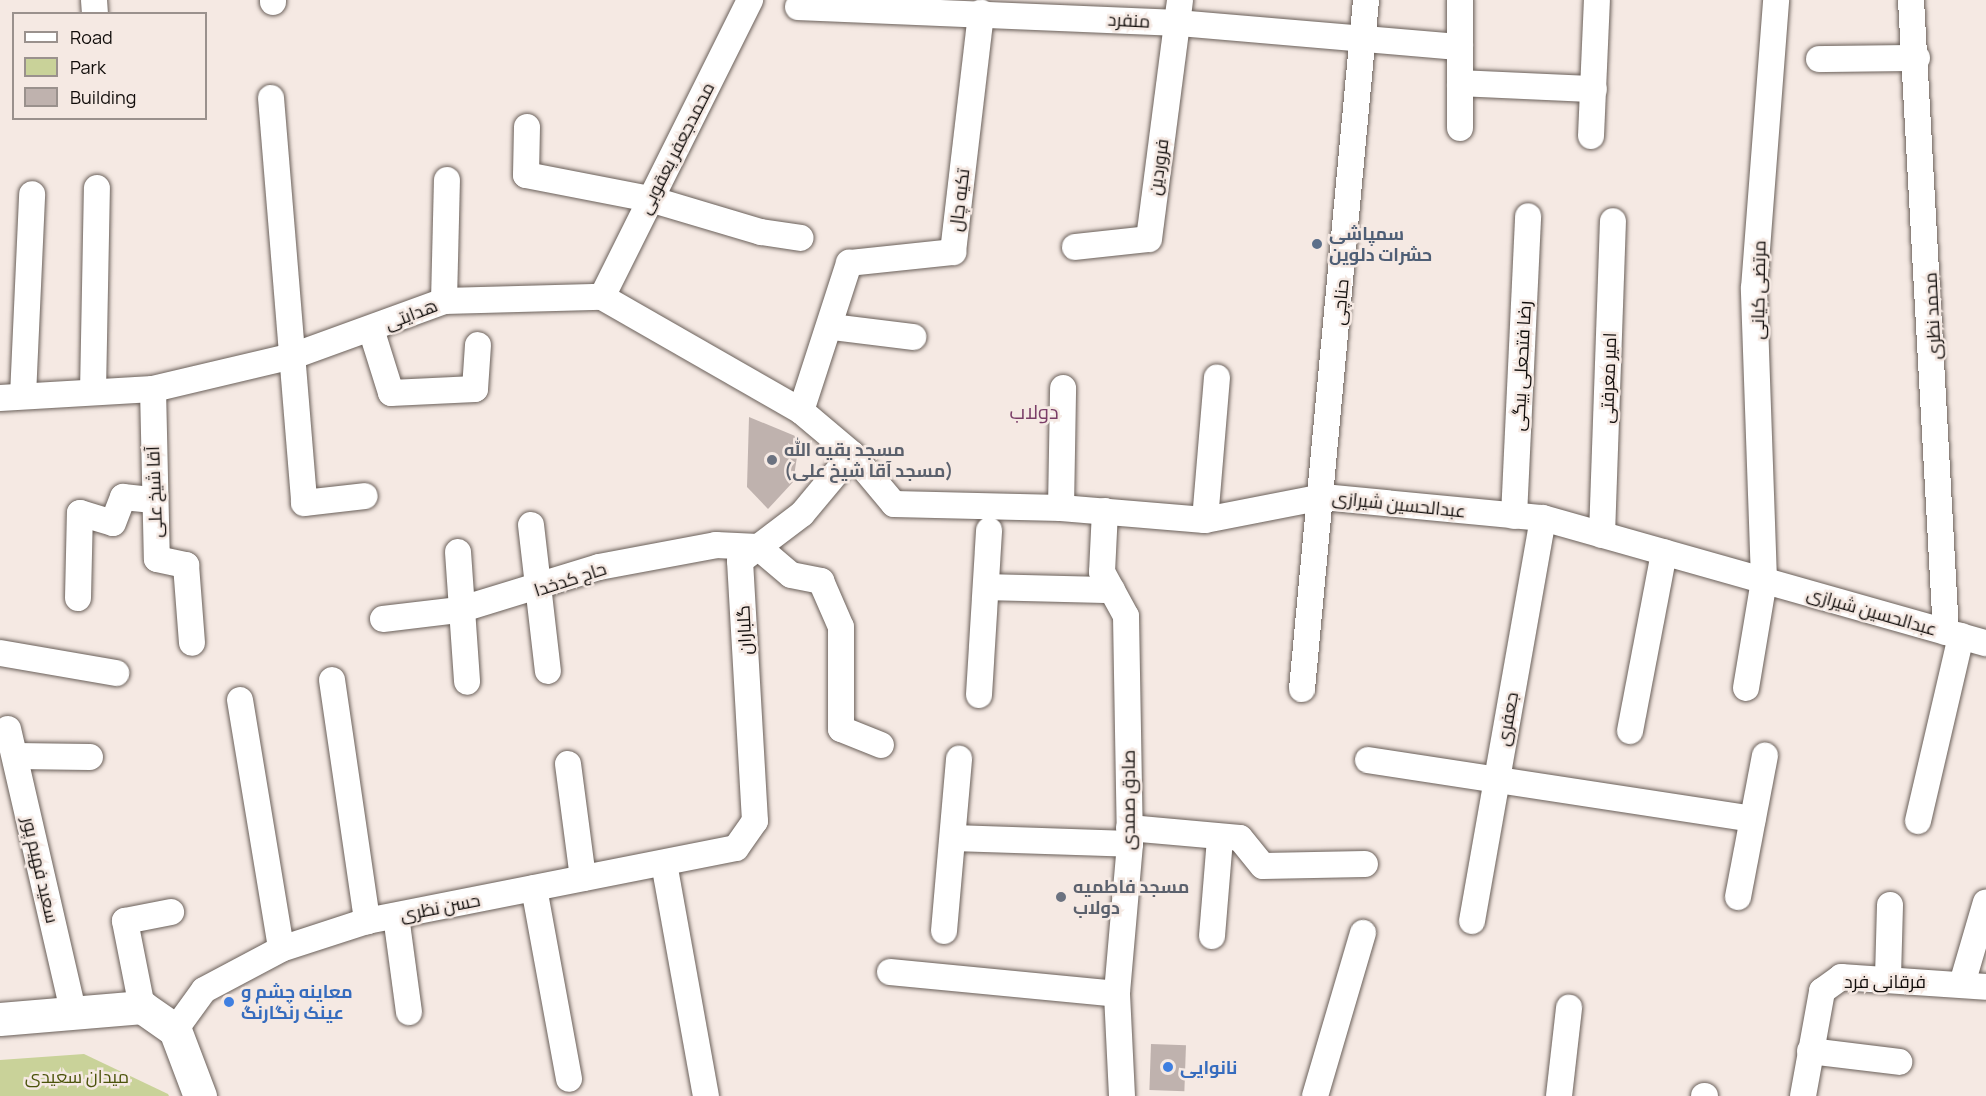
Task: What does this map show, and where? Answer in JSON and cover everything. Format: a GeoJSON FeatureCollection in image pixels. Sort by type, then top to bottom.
{"type":"FeatureCollection","features":[{"type":"Feature","properties":{"kind":"main road"},"geometry":{"type":"LineString","coordinates":[[0,1019],[74,1010],[141,1007],[175,1030],[200,1096]]}},
{"type":"Feature","properties":{"kind":"street","name":"محمدجعفر یعقوبی"},"geometry":{"type":"LineString","coordinates":[[602,297],[750,0]]}},
{"type":"Feature","properties":{"kind":"street","name":"حناچی"},"geometry":{"type":"LineString","coordinates":[[1302,689],[1323,497],[1365,40],[1366,0]]}},
{"type":"Feature","properties":{"kind":"street"},"geometry":{"type":"LineString","coordinates":[[1460,0],[1460,128]]}},
{"type":"Feature","properties":{"kind":"street"},"geometry":{"type":"LineString","coordinates":[[1591,136],[1597,0]]}},
{"type":"Feature","properties":{"kind":"street","name":"مرتضی کیانی"},"geometry":{"type":"LineString","coordinates":[[1746,688],[1764,580],[1754,288],[1776,0]]}},
{"type":"Feature","properties":{"kind":"street","name":"محمد نظری"},"geometry":{"type":"LineString","coordinates":[[1911,0],[1917,58],[1954,634],[1918,821]]}},
{"type":"Feature","properties":{"kind":"street","name":"منفرد"},"geometry":{"type":"LineString","coordinates":[[798,7],[910,5],[981,13],[1179,11],[1365,40],[1460,47]]}},
{"type":"Feature","properties":{"kind":"street","name":"فروردین"},"geometry":{"type":"LineString","coordinates":[[1076,247],[1149,239],[1179,11]]}},
{"type":"Feature","properties":{"kind":"street","name":"تکیه چال"},"geometry":{"type":"LineString","coordinates":[[801,411],[832,327],[849,263],[953,252],[981,13]]}},
{"type":"Feature","properties":{"kind":"street"},"geometry":{"type":"LineString","coordinates":[[1819,60],[1917,58]]}},
{"type":"Feature","properties":{"kind":"street"},"geometry":{"type":"LineString","coordinates":[[1460,83],[1594,89]]}},
{"type":"Feature","properties":{"kind":"street"},"geometry":{"type":"LineString","coordinates":[[271,98],[304,503],[365,495]]}},
{"type":"Feature","properties":{"kind":"street"},"geometry":{"type":"LineString","coordinates":[[527,127],[526,175],[650,199],[761,232],[801,238]]}},
{"type":"Feature","properties":{"kind":"street"},"geometry":{"type":"LineString","coordinates":[[444,301],[447,180]]}},
{"type":"Feature","properties":{"kind":"street"},"geometry":{"type":"LineString","coordinates":[[93,392],[98,188]]}},
{"type":"Feature","properties":{"kind":"street"},"geometry":{"type":"LineString","coordinates":[[11,397],[32,194]]}},
{"type":"Feature","properties":{"kind":"street","name":"رضا فتحعلی بیگی"},"geometry":{"type":"LineString","coordinates":[[1514,516],[1528,216]]}},
{"type":"Feature","properties":{"kind":"street","name":"امیر معرفتی"},"geometry":{"type":"LineString","coordinates":[[1602,534],[1613,221]]}},
{"type":"Feature","properties":{"kind":"street"},"geometry":{"type":"LineString","coordinates":[[602,297],[801,411]]}},
{"type":"Feature","properties":{"kind":"street","name":"هدایتی"},"geometry":{"type":"LineString","coordinates":[[11,397],[153,389],[293,356],[444,301],[602,297]]}},
{"type":"Feature","properties":{"kind":"street"},"geometry":{"type":"LineString","coordinates":[[832,327],[913,337]]}},
{"type":"Feature","properties":{"kind":"street"},"geometry":{"type":"LineString","coordinates":[[371,329],[391,393],[475,389],[478,345]]}},
{"type":"Feature","properties":{"kind":"street"},"geometry":{"type":"LineString","coordinates":[[1206,520],[1217,378]]}},
{"type":"Feature","properties":{"kind":"street"},"geometry":{"type":"LineString","coordinates":[[1061,508],[1063,388]]}},
{"type":"Feature","properties":{"kind":"street","name":"آقا شیخ علی"},"geometry":{"type":"LineString","coordinates":[[153,389],[152,500],[157,559],[186,566],[192,644]]}},
{"type":"Feature","properties":{"kind":"street","name":"عبدالحسین شیرازی"},"geometry":{"type":"LineString","coordinates":[[801,411],[852,453],[894,504],[1061,508],[1206,520],[1323,497],[1543,518],[1986,643]]}},
{"type":"Feature","properties":{"kind":"street","name":"گلباران"},"geometry":{"type":"LineString","coordinates":[[736,848],[755,821],[740,561],[802,514],[852,453]]}},
{"type":"Feature","properties":{"kind":"street"},"geometry":{"type":"LineString","coordinates":[[78,598],[80,513],[113,522],[123,497],[152,500]]}},
{"type":"Feature","properties":{"kind":"street","name":"صادق صمدی"},"geometry":{"type":"LineString","coordinates":[[1106,511],[1102,572],[1126,616],[1130,836],[1117,994],[1122,1096]]}},
{"type":"Feature","properties":{"kind":"street","name":"جعفری"},"geometry":{"type":"LineString","coordinates":[[1472,921],[1543,518]]}},
{"type":"Feature","properties":{"kind":"street"},"geometry":{"type":"LineString","coordinates":[[531,525],[548,671]]}},
{"type":"Feature","properties":{"kind":"street"},"geometry":{"type":"LineString","coordinates":[[979,694],[989,530]]}},
{"type":"Feature","properties":{"kind":"street","name":"حاج کدخدا"},"geometry":{"type":"LineString","coordinates":[[383,619],[459,610],[538,590],[599,567],[716,545],[758,547]]}},
{"type":"Feature","properties":{"kind":"street"},"geometry":{"type":"LineString","coordinates":[[758,547],[791,574],[821,581],[841,627],[841,729],[881,746]]}},
{"type":"Feature","properties":{"kind":"street"},"geometry":{"type":"LineString","coordinates":[[458,552],[459,610],[467,682]]}},
{"type":"Feature","properties":{"kind":"street"},"geometry":{"type":"LineString","coordinates":[[1630,731],[1665,552]]}},
{"type":"Feature","properties":{"kind":"street"},"geometry":{"type":"LineString","coordinates":[[986,587],[1112,590]]}},
{"type":"Feature","properties":{"kind":"street"},"geometry":{"type":"LineString","coordinates":[[0,653],[116,673]]}},
{"type":"Feature","properties":{"kind":"street"},"geometry":{"type":"LineString","coordinates":[[332,680],[367,921]]}},
{"type":"Feature","properties":{"kind":"street"},"geometry":{"type":"LineString","coordinates":[[240,700],[281,949]]}},
{"type":"Feature","properties":{"kind":"street","name":"سعید فهیم پور"},"geometry":{"type":"LineString","coordinates":[[8,729],[74,1010]]}},
{"type":"Feature","properties":{"kind":"street"},"geometry":{"type":"LineString","coordinates":[[15,756],[90,757]]}},
{"type":"Feature","properties":{"kind":"street"},"geometry":{"type":"LineString","coordinates":[[1738,897],[1765,756]]}},
{"type":"Feature","properties":{"kind":"street"},"geometry":{"type":"LineString","coordinates":[[944,931],[959,759]]}},
{"type":"Feature","properties":{"kind":"street"},"geometry":{"type":"LineString","coordinates":[[1368,760],[1752,819]]}},
{"type":"Feature","properties":{"kind":"street"},"geometry":{"type":"LineString","coordinates":[[568,764],[583,878]]}},
{"type":"Feature","properties":{"kind":"street"},"geometry":{"type":"LineString","coordinates":[[953,838],[1130,836],[1240,838],[1263,866],[1365,864]]}},
{"type":"Feature","properties":{"kind":"street"},"geometry":{"type":"LineString","coordinates":[[1212,936],[1220,838]]}},
{"type":"Feature","properties":{"kind":"street","name":"حسن نظری"},"geometry":{"type":"LineString","coordinates":[[175,1030],[204,990],[281,949],[367,921],[736,848]]}},
{"type":"Feature","properties":{"kind":"street"},"geometry":{"type":"LineString","coordinates":[[664,863],[706,1096]]}},
{"type":"Feature","properties":{"kind":"street"},"geometry":{"type":"LineString","coordinates":[[534,888],[569,1079]]}},
{"type":"Feature","properties":{"kind":"street"},"geometry":{"type":"LineString","coordinates":[[1974,985],[1986,902]]}},
{"type":"Feature","properties":{"kind":"street"},"geometry":{"type":"LineString","coordinates":[[1888,977],[1890,905]]}},
{"type":"Feature","properties":{"kind":"street"},"geometry":{"type":"LineString","coordinates":[[141,1007],[125,921],[171,912]]}},
{"type":"Feature","properties":{"kind":"street"},"geometry":{"type":"LineString","coordinates":[[396,916],[409,1012]]}},
{"type":"Feature","properties":{"kind":"street"},"geometry":{"type":"LineString","coordinates":[[1315,1096],[1363,933]]}},
{"type":"Feature","properties":{"kind":"street"},"geometry":{"type":"LineString","coordinates":[[890,972],[1117,994]]}},
{"type":"Feature","properties":{"kind":"street","name":"فرقانی فرد"},"geometry":{"type":"LineString","coordinates":[[1803,1096],[1822,991],[1841,977],[1888,977],[1974,985]]}},
{"type":"Feature","properties":{"kind":"street"},"geometry":{"type":"LineString","coordinates":[[1559,1096],[1569,1008]]}},
{"type":"Feature","properties":{"kind":"street"},"geometry":{"type":"LineString","coordinates":[[1810,1051],[1899,1062]]}},
{"type":"Feature","properties":{"kind":"green space","name":"میدان سعیدی"},"geometry":{"type":"Polygon","coordinates":[[[84,1054],[169,1096],[0,1096],[0,1060],[84,1054]]]}},
{"type":"Feature","properties":{"kind":"building","name":"مسجد بقیه الله (مسجد آقا شیخ علی)"},"geometry":{"type":"Polygon","coordinates":[[[749,417],[800,438],[793,482],[768,509],[747,487],[749,417]]]}},
{"type":"Feature","properties":{"kind":"building","name":"نانوایی"},"geometry":{"type":"Polygon","coordinates":[[[1151,1044],[1186,1045],[1184,1091],[1149,1090],[1151,1044]]]}},
{"type":"Feature","properties":{"kind":"place","name":"سمپاشی حشرات دلوین"},"geometry":{"type":"Point","coordinates":[1317,244]}},
{"type":"Feature","properties":{"kind":"place","name":"مسجد بقیه الله (مسجد آقا شیخ علی)"},"geometry":{"type":"Point","coordinates":[772,460]}},
{"type":"Feature","properties":{"kind":"place","name":"مسجد فاطمیه دولاب"},"geometry":{"type":"Point","coordinates":[1061,897]}},
{"type":"Feature","properties":{"kind":"place","name":"معاینه چشم و عینک رنگارنگ"},"geometry":{"type":"Point","coordinates":[229,1002]}},
{"type":"Feature","properties":{"kind":"place","name":"نانوایی"},"geometry":{"type":"Point","coordinates":[1168,1067]}},
{"type":"Feature","properties":{"kind":"district","name":"دولاب"},"geometry":{"type":"Point","coordinates":[1034,411]}}]}
